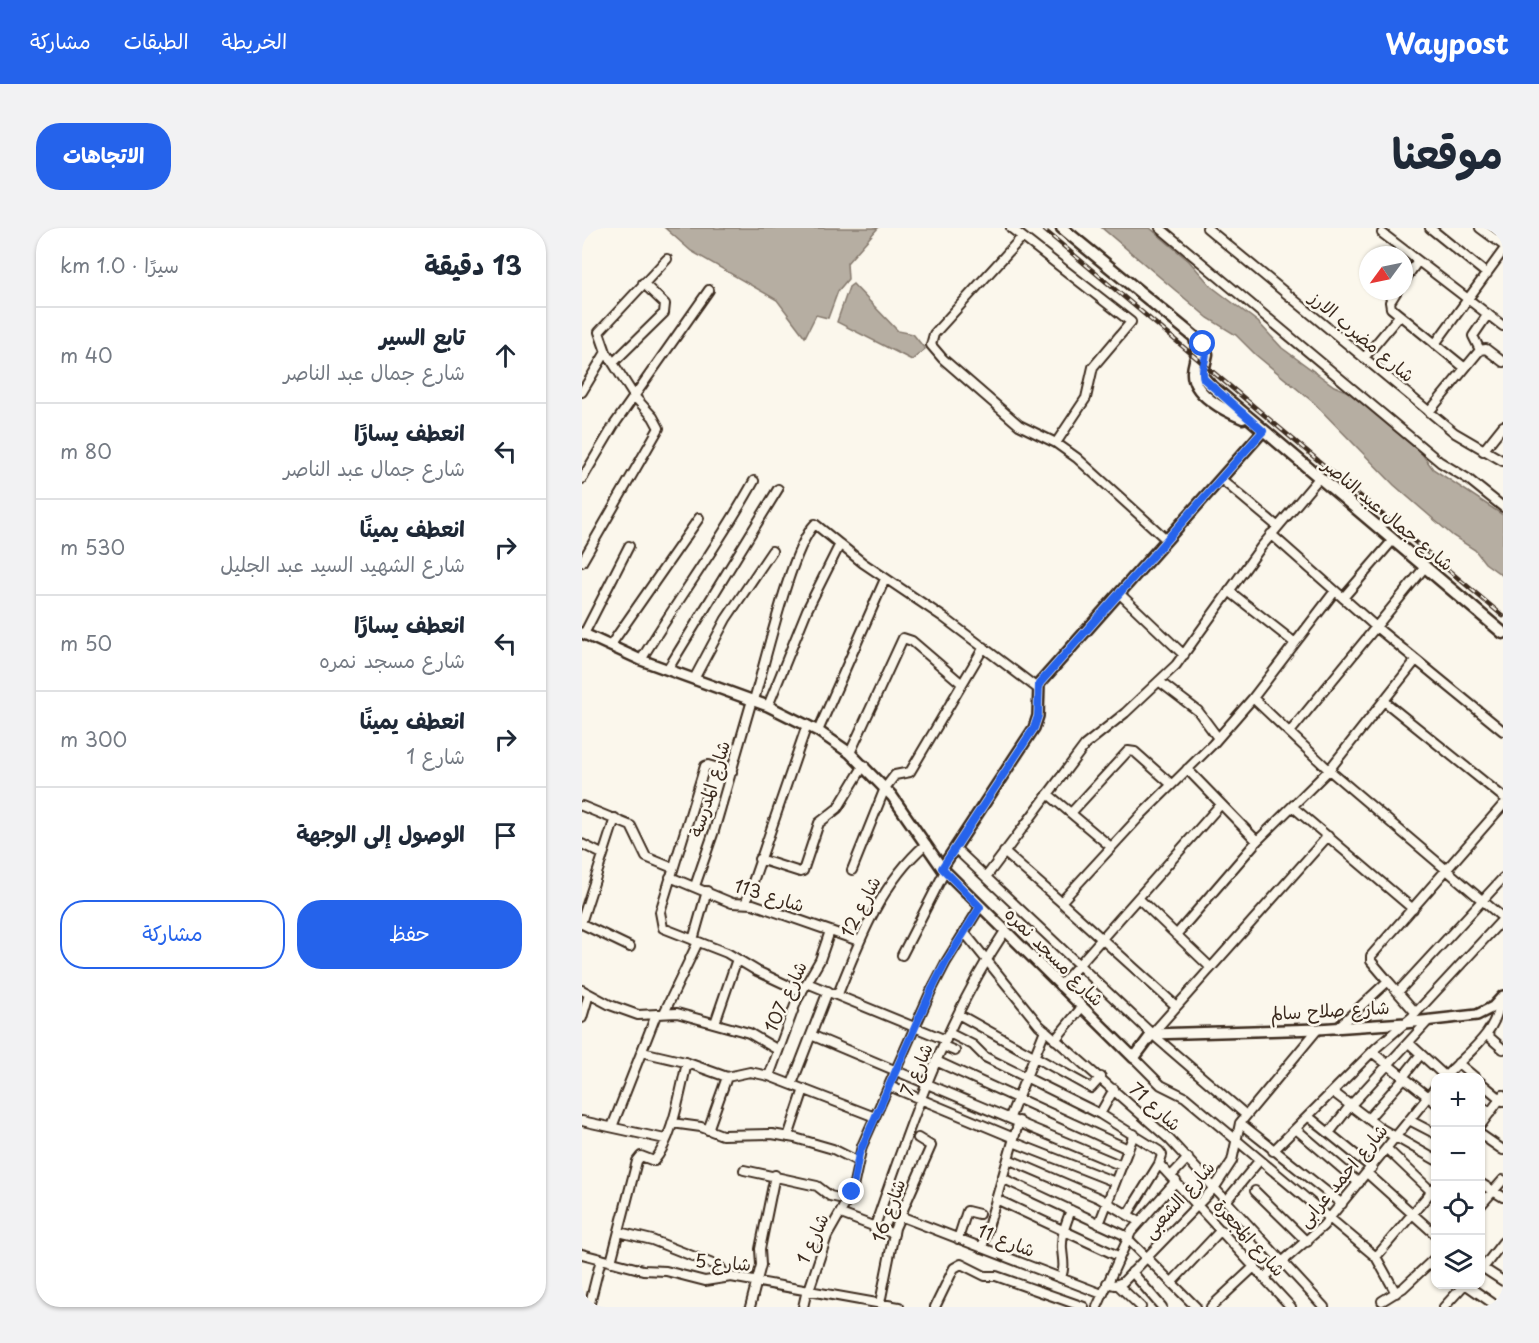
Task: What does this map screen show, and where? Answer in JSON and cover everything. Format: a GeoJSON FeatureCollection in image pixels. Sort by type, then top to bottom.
{"type":"FeatureCollection","features":[{"type":"Feature","properties":{"kind":"main road","name":"شارع جمال عبد الناصر"},"geometry":{"type":"LineString","coordinates":[[1062,228],[1207,351],[1202,372],[1204,379],[1503,633]]}},
{"type":"Feature","properties":{"kind":"street"},"geometry":{"type":"LineString","coordinates":[[1011,228],[1131,322],[1093,367],[1086,398],[1056,443]]}},
{"type":"Feature","properties":{"kind":"street"},"geometry":{"type":"LineString","coordinates":[[1160,228],[1440,462],[1468,479],[1503,507]]}},
{"type":"Feature","properties":{"kind":"street","name":"شارع مضرب الارز"},"geometry":{"type":"LineString","coordinates":[[1207,228],[1429,412],[1483,452],[1503,461]]}},
{"type":"Feature","properties":{"kind":"street"},"geometry":{"type":"LineString","coordinates":[[1430,228],[1487,274]]}},
{"type":"Feature","properties":{"kind":"street"},"geometry":{"type":"LineString","coordinates":[[1480,228],[1503,244]]}},
{"type":"Feature","properties":{"kind":"street"},"geometry":{"type":"LineString","coordinates":[[1382,233],[1503,326]]}},
{"type":"Feature","properties":{"kind":"street"},"geometry":{"type":"LineString","coordinates":[[1022,237],[930,341],[943,359],[1004,412],[1019,424],[1056,443],[1085,465],[1167,540]]}},
{"type":"Feature","properties":{"kind":"street"},"geometry":{"type":"LineString","coordinates":[[1435,344],[1503,251]]}},
{"type":"Feature","properties":{"kind":"street"},"geometry":{"type":"LineString","coordinates":[[582,562],[658,431],[658,422],[634,396],[606,352],[599,332],[667,259]]}},
{"type":"Feature","properties":{"kind":"street"},"geometry":{"type":"LineString","coordinates":[[1413,268],[1418,261]]}},
{"type":"Feature","properties":{"kind":"street"},"geometry":{"type":"LineString","coordinates":[[613,363],[664,313],[665,304],[643,283]]}},
{"type":"Feature","properties":{"kind":"street"},"geometry":{"type":"LineString","coordinates":[[582,479],[634,396],[709,290]]}},
{"type":"Feature","properties":{"kind":"street"},"geometry":{"type":"LineString","coordinates":[[1391,300],[1389,304],[1399,316],[1465,368]]}},
{"type":"Feature","properties":{"kind":"street"},"geometry":{"type":"LineString","coordinates":[[1480,350],[1473,336],[1488,314]]}},
{"type":"Feature","properties":{"kind":"street"},"geometry":{"type":"LineString","coordinates":[[1364,358],[1399,316]]}},
{"type":"Feature","properties":{"kind":"street"},"geometry":{"type":"LineString","coordinates":[[1429,412],[1480,350],[1486,349],[1503,362]]}},
{"type":"Feature","properties":{"kind":"street"},"geometry":{"type":"LineString","coordinates":[[582,392],[606,352]]}},
{"type":"Feature","properties":{"kind":"street"},"geometry":{"type":"LineString","coordinates":[[1483,452],[1503,426]]}},
{"type":"Feature","properties":{"kind":"street"},"geometry":{"type":"LineString","coordinates":[[902,955],[955,848],[1034,728],[1038,716],[1037,688],[1263,431]]}},
{"type":"Feature","properties":{"kind":"street"},"geometry":{"type":"LineString","coordinates":[[986,877],[1091,738],[1160,682],[1184,655],[1277,526],[1319,478]]}},
{"type":"Feature","properties":{"kind":"street"},"geometry":{"type":"LineString","coordinates":[[1221,479],[1277,526]]}},
{"type":"Feature","properties":{"kind":"street"},"geometry":{"type":"LineString","coordinates":[[641,660],[677,600],[735,515],[754,481]]}},
{"type":"Feature","properties":{"kind":"street"},"geometry":{"type":"LineString","coordinates":[[668,669],[778,489]]}},
{"type":"Feature","properties":{"kind":"street"},"geometry":{"type":"LineString","coordinates":[[610,646],[699,518]]}},
{"type":"Feature","properties":{"kind":"street","name":"شارع المدرسة"},"geometry":{"type":"LineString","coordinates":[[695,886],[787,588],[812,528],[817,524],[840,544]]}},
{"type":"Feature","properties":{"kind":"street"},"geometry":{"type":"LineString","coordinates":[[1271,534],[1376,627],[1503,731]]}},
{"type":"Feature","properties":{"kind":"street"},"geometry":{"type":"LineString","coordinates":[[1343,598],[1393,540]]}},
{"type":"Feature","properties":{"kind":"street"},"geometry":{"type":"LineString","coordinates":[[768,706],[807,610],[840,544],[885,579],[984,647],[1037,688]]}},
{"type":"Feature","properties":{"kind":"street"},"geometry":{"type":"LineString","coordinates":[[583,634],[628,546]]}},
{"type":"Feature","properties":{"kind":"street"},"geometry":{"type":"LineString","coordinates":[[694,679],[726,619],[772,551]]}},
{"type":"Feature","properties":{"kind":"street"},"geometry":{"type":"LineString","coordinates":[[1290,732],[1425,567]]}},
{"type":"Feature","properties":{"kind":"street"},"geometry":{"type":"LineString","coordinates":[[819,731],[885,579]]}},
{"type":"Feature","properties":{"kind":"street"},"geometry":{"type":"LineString","coordinates":[[1229,591],[1294,643]]}},
{"type":"Feature","properties":{"kind":"street"},"geometry":{"type":"LineString","coordinates":[[1061,902],[1171,784],[1218,738],[1253,698],[1335,591]]}},
{"type":"Feature","properties":{"kind":"street"},"geometry":{"type":"LineString","coordinates":[[1120,594],[1184,655]]}},
{"type":"Feature","properties":{"kind":"street","name":"شارع مسجد نمره"},"geometry":{"type":"LineString","coordinates":[[583,634],[641,660],[768,706],[807,724],[850,753],[885,788],[944,870],[1161,1085],[1185,1097],[1376,1257]]}},
{"type":"Feature","properties":{"kind":"street"},"geometry":{"type":"LineString","coordinates":[[850,753],[903,638],[912,641],[961,683]]}},
{"type":"Feature","properties":{"kind":"street"},"geometry":{"type":"LineString","coordinates":[[852,870],[885,788],[895,775],[909,773],[984,647]]}},
{"type":"Feature","properties":{"kind":"street"},"geometry":{"type":"LineString","coordinates":[[1176,935],[1257,841],[1329,770],[1416,660]]}},
{"type":"Feature","properties":{"kind":"street"},"geometry":{"type":"LineString","coordinates":[[1160,682],[1198,711],[1218,738]]}},
{"type":"Feature","properties":{"kind":"street"},"geometry":{"type":"LineString","coordinates":[[1253,698],[1329,770],[1503,919],[1416,1013],[1372,1052],[1297,1130],[1273,1151]]}},
{"type":"Feature","properties":{"kind":"street"},"geometry":{"type":"LineString","coordinates":[[1384,702],[1503,797]]}},
{"type":"Feature","properties":{"kind":"street"},"geometry":{"type":"LineString","coordinates":[[746,902],[807,724]]}},
{"type":"Feature","properties":{"kind":"street"},"geometry":{"type":"LineString","coordinates":[[1071,813],[1128,751],[1135,752],[1171,784]]}},
{"type":"Feature","properties":{"kind":"street"},"geometry":{"type":"LineString","coordinates":[[759,859],[803,871],[819,823],[838,808],[864,765]]}},
{"type":"Feature","properties":{"kind":"street"},"geometry":{"type":"LineString","coordinates":[[732,772],[705,766],[660,912],[665,930],[737,959],[802,992]]}},
{"type":"Feature","properties":{"kind":"street"},"geometry":{"type":"LineString","coordinates":[[1187,769],[1257,841]]}},
{"type":"Feature","properties":{"kind":"street"},"geometry":{"type":"LineString","coordinates":[[1048,794],[1111,848]]}},
{"type":"Feature","properties":{"kind":"street"},"geometry":{"type":"LineString","coordinates":[[1060,986],[1221,804]]}},
{"type":"Feature","properties":{"kind":"street"},"geometry":{"type":"LineString","coordinates":[[582,806],[615,818],[633,829],[646,856],[673,868]]}},
{"type":"Feature","properties":{"kind":"street"},"geometry":{"type":"LineString","coordinates":[[1416,1013],[1370,958],[1503,806]]}},
{"type":"Feature","properties":{"kind":"street"},"geometry":{"type":"LineString","coordinates":[[1293,807],[1413,909]]}},
{"type":"Feature","properties":{"kind":"street"},"geometry":{"type":"LineString","coordinates":[[615,818],[582,920],[630,947]]}},
{"type":"Feature","properties":{"kind":"street"},"geometry":{"type":"LineString","coordinates":[[1134,1058],[1209,966],[1328,836]]}},
{"type":"Feature","properties":{"kind":"street"},"geometry":{"type":"LineString","coordinates":[[582,844],[602,854]]}},
{"type":"Feature","properties":{"kind":"street","name":"شارع 12"},"geometry":{"type":"LineString","coordinates":[[838,994],[859,941],[892,879],[926,844]]}},
{"type":"Feature","properties":{"kind":"street"},"geometry":{"type":"LineString","coordinates":[[955,848],[1152,1034],[1246,1115]]}},
{"type":"Feature","properties":{"kind":"street"},"geometry":{"type":"LineString","coordinates":[[1005,852],[1175,1005]]}},
{"type":"Feature","properties":{"kind":"street","name":"شارع 113"},"geometry":{"type":"LineString","coordinates":[[670,877],[732,903],[746,902],[859,941]]}},
{"type":"Feature","properties":{"kind":"street"},"geometry":{"type":"LineString","coordinates":[[1398,992],[1502,880]]}},
{"type":"Feature","properties":{"kind":"street"},"geometry":{"type":"LineString","coordinates":[[612,1127],[642,1052],[696,941],[708,891]]}},
{"type":"Feature","properties":{"kind":"street"},"geometry":{"type":"LineString","coordinates":[[1138,898],[1209,966]]}},
{"type":"Feature","properties":{"kind":"street","name":"شارع 1"},"geometry":{"type":"LineString","coordinates":[[803,1307],[826,1236],[848,1200],[857,1161],[915,1027],[946,962],[980,907]]}},
{"type":"Feature","properties":{"kind":"street","name":"شارع 7"},"geometry":{"type":"LineString","coordinates":[[874,1228],[936,1060],[986,959],[1005,931]]}},
{"type":"Feature","properties":{"kind":"street","name":"شارع 107"},"geometry":{"type":"LineString","coordinates":[[769,1076],[802,992],[820,960],[830,932]]}},
{"type":"Feature","properties":{"kind":"street","name":"شارع 71"},"geometry":{"type":"LineString","coordinates":[[964,932],[1045,1030],[1101,1077],[1188,1158],[1324,1307]]}},
{"type":"Feature","properties":{"kind":"street"},"geometry":{"type":"LineString","coordinates":[[715,1023],[737,959]]}},
{"type":"Feature","properties":{"kind":"street"},"geometry":{"type":"LineString","coordinates":[[1336,1029],[1388,981]]}},
{"type":"Feature","properties":{"kind":"street"},"geometry":{"type":"LineString","coordinates":[[807,983],[946,1040],[973,1045],[985,1057],[1100,1114],[1134,1134],[1099,1224]]}},
{"type":"Feature","properties":{"kind":"street"},"geometry":{"type":"LineString","coordinates":[[792,1084],[828,991]]}},
{"type":"Feature","properties":{"kind":"street"},"geometry":{"type":"LineString","coordinates":[[582,1018],[586,992],[623,1010],[645,1016],[677,1012],[749,1033],[778,1050]]}},
{"type":"Feature","properties":{"kind":"street"},"geometry":{"type":"LineString","coordinates":[[1449,1073],[1500,1024],[1501,998]]}},
{"type":"Feature","properties":{"kind":"street","name":"شارع صلاح سالم"},"geometry":{"type":"LineString","coordinates":[[1152,1034],[1336,1029],[1405,1023],[1477,1015],[1501,998]]}},
{"type":"Feature","properties":{"kind":"street"},"geometry":{"type":"LineString","coordinates":[[1055,1040],[1082,1007]]}},
{"type":"Feature","properties":{"kind":"street"},"geometry":{"type":"LineString","coordinates":[[958,1014],[1092,1088],[1101,1077]]}},
{"type":"Feature","properties":{"kind":"street"},"geometry":{"type":"LineString","coordinates":[[1329,1133],[1350,1106],[1410,1044],[1429,1020]]}},
{"type":"Feature","properties":{"kind":"street","name":"شارع الشعبى"},"geometry":{"type":"LineString","coordinates":[[1119,1285],[1215,1187],[1232,1161],[1240,1123],[1318,1029]]}},
{"type":"Feature","properties":{"kind":"street"},"geometry":{"type":"LineString","coordinates":[[1010,1117],[1045,1030]]}},
{"type":"Feature","properties":{"kind":"street"},"geometry":{"type":"LineString","coordinates":[[811,1035],[1122,1166]]}},
{"type":"Feature","properties":{"kind":"street"},"geometry":{"type":"LineString","coordinates":[[1486,1035],[1503,1049]]}},
{"type":"Feature","properties":{"kind":"street"},"geometry":{"type":"LineString","coordinates":[[946,1040],[955,1051]]}},
{"type":"Feature","properties":{"kind":"street"},"geometry":{"type":"LineString","coordinates":[[1410,1044],[1441,1073]]}},
{"type":"Feature","properties":{"kind":"street"},"geometry":{"type":"LineString","coordinates":[[642,1052],[687,1063],[728,1077],[750,1072],[769,1076],[875,1118]]}},
{"type":"Feature","properties":{"kind":"street"},"geometry":{"type":"LineString","coordinates":[[1372,1052],[1431,1101]]}},
{"type":"Feature","properties":{"kind":"street"},"geometry":{"type":"LineString","coordinates":[[1368,1119],[1421,1054]]}},
{"type":"Feature","properties":{"kind":"street"},"geometry":{"type":"LineString","coordinates":[[936,1060],[1128,1149]]}},
{"type":"Feature","properties":{"kind":"street"},"geometry":{"type":"LineString","coordinates":[[611,1262],[638,1158],[641,1156],[655,1160],[672,1123],[687,1063]]}},
{"type":"Feature","properties":{"kind":"street"},"geometry":{"type":"LineString","coordinates":[[1458,1063],[1471,1073]]}},
{"type":"Feature","properties":{"kind":"street"},"geometry":{"type":"LineString","coordinates":[[708,1130],[728,1077]]}},
{"type":"Feature","properties":{"kind":"street"},"geometry":{"type":"LineString","coordinates":[[889,1086],[1115,1182]]}},
{"type":"Feature","properties":{"kind":"street"},"geometry":{"type":"LineString","coordinates":[[1485,1086],[1502,1098],[1485,1120]]}},
{"type":"Feature","properties":{"kind":"street"},"geometry":{"type":"LineString","coordinates":[[788,1137],[804,1089]]}},
{"type":"Feature","properties":{"kind":"street"},"geometry":{"type":"LineString","coordinates":[[1100,1114],[1114,1089]]}},
{"type":"Feature","properties":{"kind":"street"},"geometry":{"type":"LineString","coordinates":[[1333,1092],[1395,1138],[1431,1157]]}},
{"type":"Feature","properties":{"kind":"street","name":"شارع احمد عرابى"},"geometry":{"type":"LineString","coordinates":[[1265,1277],[1307,1242],[1329,1219],[1431,1093]]}},
{"type":"Feature","properties":{"kind":"street"},"geometry":{"type":"LineString","coordinates":[[1485,1110],[1490,1113]]}},
{"type":"Feature","properties":{"kind":"street"},"geometry":{"type":"LineString","coordinates":[[1309,1117],[1329,1133],[1431,1231]]}},
{"type":"Feature","properties":{"kind":"street"},"geometry":{"type":"LineString","coordinates":[[1409,1120],[1431,1131]]}},
{"type":"Feature","properties":{"kind":"street"},"geometry":{"type":"LineString","coordinates":[[582,1121],[665,1139]]}},
{"type":"Feature","properties":{"kind":"street"},"geometry":{"type":"LineString","coordinates":[[982,1248],[1019,1121]]}},
{"type":"Feature","properties":{"kind":"street"},"geometry":{"type":"LineString","coordinates":[[672,1123],[722,1135],[772,1134],[788,1137],[833,1149],[857,1161]]}},
{"type":"Feature","properties":{"kind":"street"},"geometry":{"type":"LineString","coordinates":[[1240,1123],[1341,1204]]}},
{"type":"Feature","properties":{"kind":"street"},"geometry":{"type":"LineString","coordinates":[[1297,1130],[1359,1183]]}},
{"type":"Feature","properties":{"kind":"street","name":"شارع المجعرة"},"geometry":{"type":"LineString","coordinates":[[1134,1134],[1161,1154],[1159,1164],[1291,1307]]}},
{"type":"Feature","properties":{"kind":"street"},"geometry":{"type":"LineString","coordinates":[[1485,1137],[1503,1150]]}},
{"type":"Feature","properties":{"kind":"street","name":"شارع 16"},"geometry":{"type":"LineString","coordinates":[[880,1303],[894,1234],[931,1146],[918,1138]]}},
{"type":"Feature","properties":{"kind":"street"},"geometry":{"type":"LineString","coordinates":[[1387,1149],[1431,1187]]}},
{"type":"Feature","properties":{"kind":"street"},"geometry":{"type":"LineString","coordinates":[[1096,1307],[1127,1238],[1188,1158]]}},
{"type":"Feature","properties":{"kind":"street"},"geometry":{"type":"LineString","coordinates":[[1008,1159],[1107,1203],[1138,1221]]}},
{"type":"Feature","properties":{"kind":"street"},"geometry":{"type":"LineString","coordinates":[[1227,1200],[1259,1161]]}},
{"type":"Feature","properties":{"kind":"street"},"geometry":{"type":"LineString","coordinates":[[1128,1214],[1159,1164]]}},
{"type":"Feature","properties":{"kind":"street"},"geometry":{"type":"LineString","coordinates":[[744,1170],[817,1186],[830,1196],[848,1200]]}},
{"type":"Feature","properties":{"kind":"street"},"geometry":{"type":"LineString","coordinates":[[750,1307],[758,1281],[760,1249],[775,1175]]}},
{"type":"Feature","properties":{"kind":"street"},"geometry":{"type":"LineString","coordinates":[[1002,1178],[1127,1238],[1196,1307]]}},
{"type":"Feature","properties":{"kind":"street"},"geometry":{"type":"LineString","coordinates":[[1485,1201],[1503,1180]]}},
{"type":"Feature","properties":{"kind":"street"},"geometry":{"type":"LineString","coordinates":[[1485,1185],[1503,1197]]}},
{"type":"Feature","properties":{"kind":"street"},"geometry":{"type":"LineString","coordinates":[[1254,1191],[1307,1242]]}},
{"type":"Feature","properties":{"kind":"street"},"geometry":{"type":"LineString","coordinates":[[1396,1293],[1376,1257],[1431,1191]]}},
{"type":"Feature","properties":{"kind":"street"},"geometry":{"type":"LineString","coordinates":[[996,1198],[1118,1256]]}},
{"type":"Feature","properties":{"kind":"street"},"geometry":{"type":"LineString","coordinates":[[1061,1278],[1065,1265],[1061,1252],[1063,1230],[1071,1210]]}},
{"type":"Feature","properties":{"kind":"street"},"geometry":{"type":"LineString","coordinates":[[958,1239],[966,1211],[979,1214]]}},
{"type":"Feature","properties":{"kind":"street"},"geometry":{"type":"LineString","coordinates":[[841,1214],[894,1234]]}},
{"type":"Feature","properties":{"kind":"street","name":"شارع 11"},"geometry":{"type":"LineString","coordinates":[[900,1216],[1102,1294]]}},
{"type":"Feature","properties":{"kind":"street"},"geometry":{"type":"LineString","coordinates":[[1172,1282],[1221,1230]]}},
{"type":"Feature","properties":{"kind":"street"},"geometry":{"type":"LineString","coordinates":[[619,1232],[652,1240],[720,1267],[726,1277]]}},
{"type":"Feature","properties":{"kind":"street"},"geometry":{"type":"LineString","coordinates":[[1485,1263],[1503,1242]]}},
{"type":"Feature","properties":{"kind":"street","name":"شارع 5"},"geometry":{"type":"LineString","coordinates":[[582,1254],[643,1270],[666,1270],[705,1281],[726,1277],[758,1281],[899,1307]]}},
{"type":"Feature","properties":{"kind":"street"},"geometry":{"type":"LineString","coordinates":[[589,1307],[601,1259]]}},
{"type":"Feature","properties":{"kind":"street"},"geometry":{"type":"LineString","coordinates":[[1382,1301],[1396,1293],[1431,1263]]}},
{"type":"Feature","properties":{"kind":"street"},"geometry":{"type":"LineString","coordinates":[[935,1307],[954,1268],[961,1264],[985,1276],[996,1276],[1084,1307]]}},
{"type":"Feature","properties":{"kind":"street"},"geometry":{"type":"LineString","coordinates":[[1211,1307],[1255,1266]]}},
{"type":"Feature","properties":{"kind":"street"},"geometry":{"type":"LineString","coordinates":[[1485,1269],[1503,1281]]}},
{"type":"Feature","properties":{"kind":"street"},"geometry":{"type":"LineString","coordinates":[[1132,1272],[1162,1307]]}},
{"type":"Feature","properties":{"kind":"street"},"geometry":{"type":"LineString","coordinates":[[1107,1283],[1119,1285],[1141,1307]]}},
{"type":"Feature","properties":{"kind":"street"},"geometry":{"type":"LineString","coordinates":[[1444,1307],[1461,1289]]}},
{"type":"Feature","properties":{"kind":"street"},"geometry":{"type":"LineString","coordinates":[[1472,1289],[1498,1307]]}},
{"type":"Feature","properties":{"kind":"street"},"geometry":{"type":"LineString","coordinates":[[1451,1300],[1457,1307]]}},
{"type":"Feature","properties":{"kind":"shaded area"},"geometry":{"type":"Polygon","coordinates":[[[665,228],[878,228],[847,263],[848,279],[838,291],[828,318],[816,315],[805,337],[777,300],[691,251],[665,228]]]}},
{"type":"Feature","properties":{"kind":"shaded area"},"geometry":{"type":"Polygon","coordinates":[[[1102,228],[1150,228],[1189,261],[1212,287],[1258,322],[1282,348],[1334,386],[1353,394],[1422,454],[1433,469],[1503,515],[1503,576],[1485,563],[1475,550],[1453,536],[1394,485],[1313,402],[1256,355],[1236,335],[1208,318],[1102,228]]]}},
{"type":"Feature","properties":{"kind":"shaded area"},"geometry":{"type":"Polygon","coordinates":[[[853,284],[898,331],[913,334],[925,349],[912,360],[837,322],[849,287],[853,284]]]}},
{"type":"Feature","properties":{"kind":"railway"},"geometry":{"type":"LineString","coordinates":[[1042,228],[1503,616]]}},
{"type":"Feature","properties":{"kind":"route"},"geometry":{"type":"LineString","coordinates":[[852,1192],[859,1154],[931,991],[980,907],[942,868],[1034,728],[1038,716],[1037,688],[1039,684],[1263,431],[1204,379],[1202,372],[1207,351],[1203,344]]}}]}
